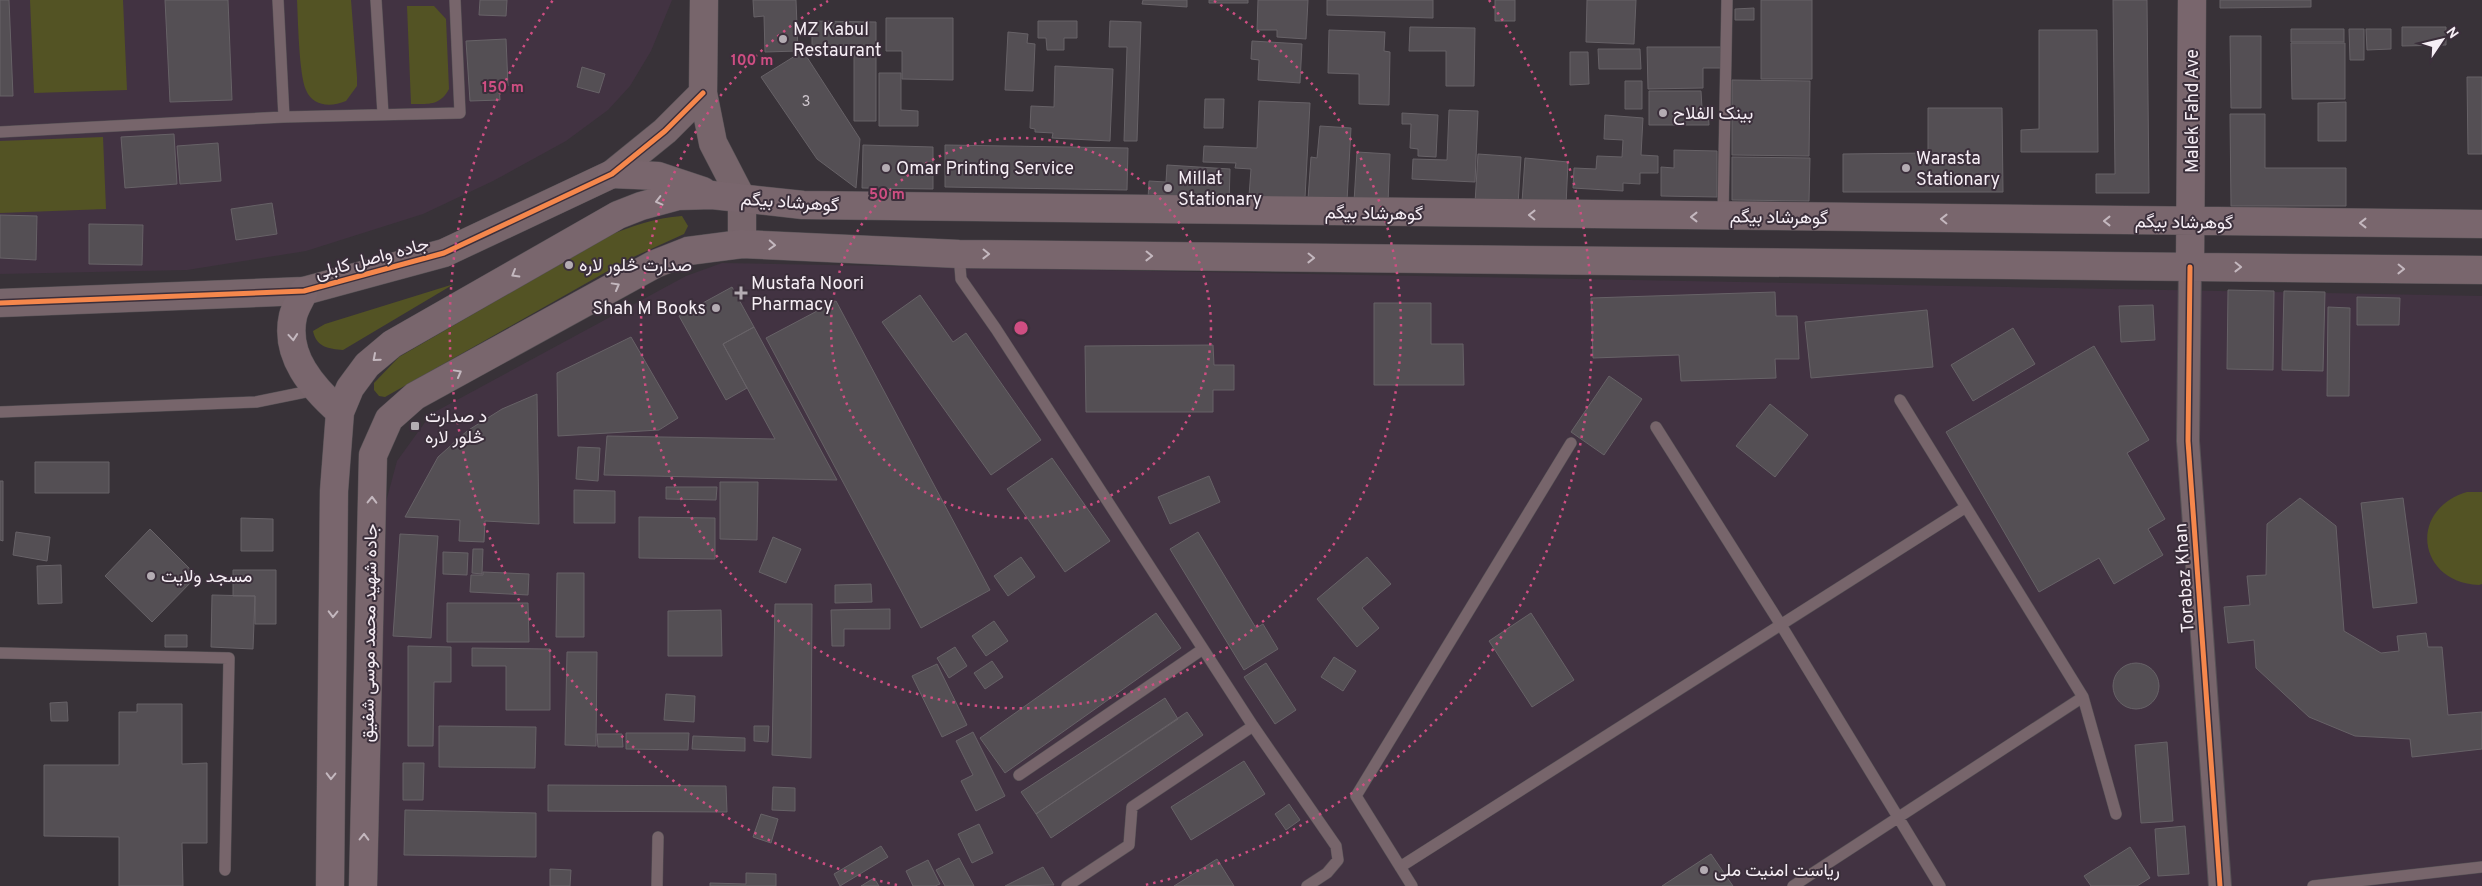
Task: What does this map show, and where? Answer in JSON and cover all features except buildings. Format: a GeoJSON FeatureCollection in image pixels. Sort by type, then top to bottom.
{"type":"FeatureCollection","features":[{"type":"Feature","properties":{"kind":"main road","name":"Malek Fahd Ave"},"geometry":{"type":"LineString","coordinates":[[2190,267],[2192,0]]}},
{"type":"Feature","properties":{"kind":"main road"},"geometry":{"type":"LineString","coordinates":[[612,174],[658,176],[730,198]]}},
{"type":"Feature","properties":{"kind":"main road","name":"گوهرشاد بیگم"},"geometry":{"type":"LineString","coordinates":[[340,412],[350,388],[367,365],[392,344],[618,215],[641,206],[678,196],[730,198],[803,205],[1723,217],[2482,224]]}},
{"type":"Feature","properties":{"kind":"main road"},"geometry":{"type":"LineString","coordinates":[[742,244],[959,254],[2482,270]]}},
{"type":"Feature","properties":{"kind":"main road","name":"جاده شهید محمد موسی شفیق"},"geometry":{"type":"LineString","coordinates":[[363,886],[373,455],[389,419],[415,396],[655,264],[688,252],[742,244]]}},
{"type":"Feature","properties":{"kind":"main road"},"geometry":{"type":"LineString","coordinates":[[304,291],[293,315],[292,337],[298,361],[315,390],[340,412]]}},
{"type":"Feature","properties":{"kind":"main road","name":"جاده شهید محمد موسی شفیق"},"geometry":{"type":"LineString","coordinates":[[330,886],[334,491],[340,412]]}},
{"type":"Feature","properties":{"kind":"street"},"geometry":{"type":"LineString","coordinates":[[704,0],[703,93],[714,143],[742,244]]}},
{"type":"Feature","properties":{"kind":"street","name":"جاده واصل کابلی"},"geometry":{"type":"LineString","coordinates":[[0,303],[304,291],[444,253],[612,174],[666,131],[703,93]]}},
{"type":"Feature","properties":{"kind":"street","name":"Torabaz Khan"},"geometry":{"type":"LineString","coordinates":[[2190,267],[2188,441],[2220,886]]}},
{"type":"Feature","properties":{"kind":"lane"},"geometry":{"type":"LineString","coordinates":[[278,0],[284,117]]}},
{"type":"Feature","properties":{"kind":"lane"},"geometry":{"type":"LineString","coordinates":[[376,0],[383,114]]}},
{"type":"Feature","properties":{"kind":"lane"},"geometry":{"type":"LineString","coordinates":[[0,132],[284,117],[460,113],[455,0]]}},
{"type":"Feature","properties":{"kind":"lane"},"geometry":{"type":"LineString","coordinates":[[1723,217],[1727,0]]}},
{"type":"Feature","properties":{"kind":"lane"},"geometry":{"type":"LineString","coordinates":[[959,254],[961,278],[1253,726],[1336,846],[1338,860],[1327,873],[1307,886]]}},
{"type":"Feature","properties":{"kind":"lane"},"geometry":{"type":"LineString","coordinates":[[0,412],[256,402],[315,390]]}},
{"type":"Feature","properties":{"kind":"lane"},"geometry":{"type":"LineString","coordinates":[[1900,400],[2082,697],[2116,814]]}},
{"type":"Feature","properties":{"kind":"lane"},"geometry":{"type":"LineString","coordinates":[[1656,427],[1781,626],[1940,886]]}},
{"type":"Feature","properties":{"kind":"lane"},"geometry":{"type":"LineString","coordinates":[[1412,886],[1356,796],[1571,443]]}},
{"type":"Feature","properties":{"kind":"lane"},"geometry":{"type":"LineString","coordinates":[[1400,867],[1966,507]]}},
{"type":"Feature","properties":{"kind":"lane"},"geometry":{"type":"LineString","coordinates":[[1019,775],[1203,649]]}},
{"type":"Feature","properties":{"kind":"lane"},"geometry":{"type":"LineString","coordinates":[[0,653],[230,658],[226,870]]}},
{"type":"Feature","properties":{"kind":"lane"},"geometry":{"type":"LineString","coordinates":[[1793,886],[2082,697]]}},
{"type":"Feature","properties":{"kind":"lane"},"geometry":{"type":"LineString","coordinates":[[1067,886],[1129,845],[1132,807],[1253,726]]}},
{"type":"Feature","properties":{"kind":"lane"},"geometry":{"type":"LineString","coordinates":[[657,886],[658,837]]}},
{"type":"Feature","properties":{"kind":"lane"},"geometry":{"type":"LineString","coordinates":[[2313,886],[2482,867]]}},
{"type":"Feature","properties":{"kind":"shaded area"},"geometry":{"type":"Polygon","coordinates":[[[0,0],[672,0],[651,51],[630,86],[608,110],[566,141],[493,181],[423,214],[306,251],[187,270],[0,274],[0,0]]]}},
{"type":"Feature","properties":{"kind":"shaded area"},"geometry":{"type":"Polygon","coordinates":[[[30,0],[123,0],[127,90],[34,93],[30,0]]]}},
{"type":"Feature","properties":{"kind":"shaded area"},"geometry":{"type":"Polygon","coordinates":[[[297,0],[351,0],[357,86],[346,101],[329,105],[318,103],[309,96],[306,90],[300,60],[297,0]]]}},
{"type":"Feature","properties":{"kind":"shaded area"},"geometry":{"type":"Polygon","coordinates":[[[407,6],[434,6],[446,19],[449,89],[442,99],[433,103],[411,104],[407,6]]]}},
{"type":"Feature","properties":{"kind":"shaded area"},"geometry":{"type":"Polygon","coordinates":[[[103,137],[106,209],[0,213],[0,141],[103,137]]]}},
{"type":"Feature","properties":{"kind":"shaded area"},"geometry":{"type":"Polygon","coordinates":[[[682,216],[688,226],[684,234],[629,259],[385,397],[379,396],[374,390],[374,383],[399,357],[608,236],[644,223],[682,216]]]}},
{"type":"Feature","properties":{"kind":"shaded area"},"geometry":{"type":"Polygon","coordinates":[[[722,263],[2482,296],[2482,886],[376,886],[383,513],[397,461],[431,414],[686,276],[722,263]]]}},
{"type":"Feature","properties":{"kind":"shaded area"},"geometry":{"type":"Polygon","coordinates":[[[454,284],[343,350],[333,349],[320,344],[313,331],[325,324],[454,284]]]}},
{"type":"Feature","properties":{"kind":"shaded area"},"geometry":{"type":"Polygon","coordinates":[[[2467,492],[2482,492],[2482,584],[2479,585],[2459,581],[2443,572],[2433,559],[2428,544],[2428,529],[2435,514],[2448,501],[2467,492]]]}},
{"type":"Feature","properties":{"kind":"cycle path"},"geometry":{"type":"LineString","coordinates":[[0,303],[304,291],[444,253],[612,174],[665,131],[703,93]]}},
{"type":"Feature","properties":{"kind":"cycle path"},"geometry":{"type":"LineString","coordinates":[[2190,267],[2188,441],[2220,886]]}},
{"type":"Feature","properties":{"kind":"place","name":"MZ Kabul Restaurant"},"geometry":{"type":"Point","coordinates":[783,39]}},
{"type":"Feature","properties":{"kind":"place","name":"بینک الفلاح"},"geometry":{"type":"Point","coordinates":[1663,113]}},
{"type":"Feature","properties":{"kind":"place","name":"Omar Printing Service"},"geometry":{"type":"Point","coordinates":[886,168]}},
{"type":"Feature","properties":{"kind":"place","name":"Warasta Stationary"},"geometry":{"type":"Point","coordinates":[1906,168]}},
{"type":"Feature","properties":{"kind":"place","name":"Millat Stationary"},"geometry":{"type":"Point","coordinates":[1168,188]}},
{"type":"Feature","properties":{"kind":"place","name":"صدارت څلور لاره"},"geometry":{"type":"Point","coordinates":[569,265]}},
{"type":"Feature","properties":{"kind":"place","name":"Mustafa Noori Pharmacy"},"geometry":{"type":"Point","coordinates":[741,293]}},
{"type":"Feature","properties":{"kind":"place","name":"Shah M Books"},"geometry":{"type":"Point","coordinates":[716,308]}},
{"type":"Feature","properties":{"kind":"place","name":"د صدارت څلور لاره"},"geometry":{"type":"Point","coordinates":[415,426]}},
{"type":"Feature","properties":{"kind":"place","name":"مسجد ولایت"},"geometry":{"type":"Point","coordinates":[151,576]}},
{"type":"Feature","properties":{"kind":"place","name":"ریاست امنیت ملی"},"geometry":{"type":"Point","coordinates":[1704,870]}}]}
